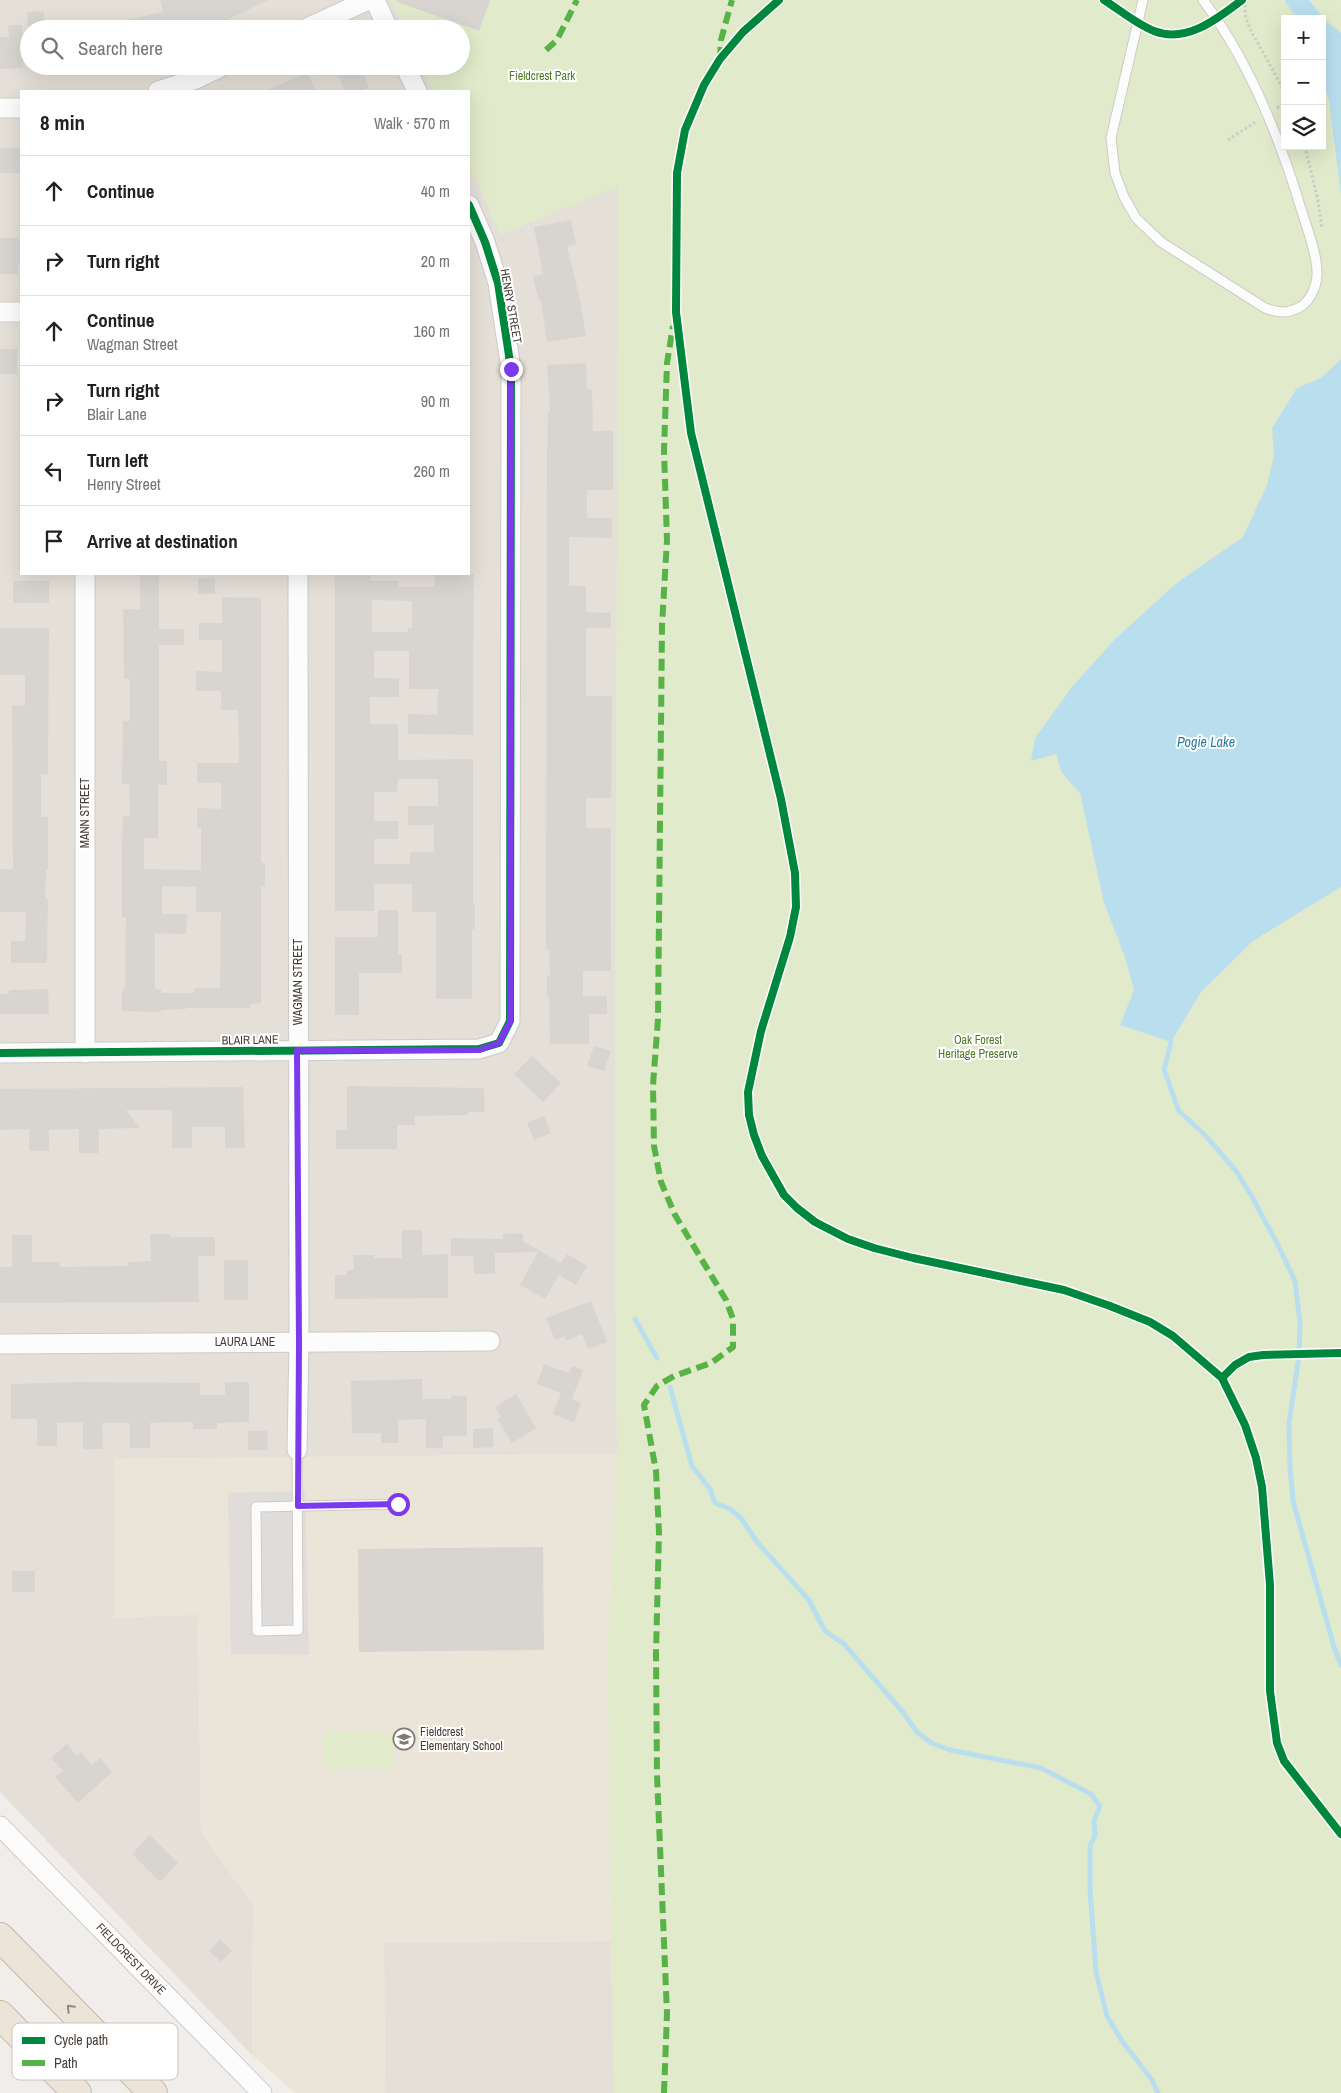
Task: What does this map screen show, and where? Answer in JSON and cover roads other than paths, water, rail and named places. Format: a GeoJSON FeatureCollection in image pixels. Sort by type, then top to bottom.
{"type":"FeatureCollection","features":[{"type":"Feature","properties":{"kind":"highway"},"geometry":{"type":"LineString","coordinates":[[0,1937],[84,2023]]}},
{"type":"Feature","properties":{"kind":"highway"},"geometry":{"type":"LineString","coordinates":[[0,2015],[12,2027]]}},
{"type":"Feature","properties":{"kind":"highway"},"geometry":{"type":"LineString","coordinates":[[64,2080],[77,2093]]}},
{"type":"Feature","properties":{"kind":"highway"},"geometry":{"type":"LineString","coordinates":[[140,2080],[153,2093]]}},
{"type":"Feature","properties":{"kind":"street"},"geometry":{"type":"LineString","coordinates":[[325,20],[368,0]]}},
{"type":"Feature","properties":{"kind":"street"},"geometry":{"type":"LineString","coordinates":[[375,0],[384,20]]}},
{"type":"Feature","properties":{"kind":"street"},"geometry":{"type":"LineString","coordinates":[[161,90],[204,75]]}},
{"type":"Feature","properties":{"kind":"street"},"geometry":{"type":"LineString","coordinates":[[409,75],[417,90]]}},
{"type":"Feature","properties":{"kind":"street"},"geometry":{"type":"LineString","coordinates":[[0,108],[20,108]]}},
{"type":"Feature","properties":{"kind":"street","name":"HENRY STREET"},"geometry":{"type":"LineString","coordinates":[[470,206],[485,242],[498,283],[511,369],[510,1022],[499,1043]]}},
{"type":"Feature","properties":{"kind":"street"},"geometry":{"type":"LineString","coordinates":[[0,312],[20,312]]}},
{"type":"Feature","properties":{"kind":"street","name":"MANN STREET"},"geometry":{"type":"LineString","coordinates":[[85,575],[85,1052]]}},
{"type":"Feature","properties":{"kind":"street","name":"WAGMAN STREET"},"geometry":{"type":"LineString","coordinates":[[298,575],[298,1450]]}},
{"type":"Feature","properties":{"kind":"street","name":"BLAIR LANE"},"geometry":{"type":"LineString","coordinates":[[0,1053],[479,1050],[499,1043]]}},
{"type":"Feature","properties":{"kind":"street","name":"LAURA LANE"},"geometry":{"type":"LineString","coordinates":[[0,1344],[490,1341]]}},
{"type":"Feature","properties":{"kind":"street","name":"FIELDCREST DRIVE"},"geometry":{"type":"LineString","coordinates":[[0,1826],[262,2093]]}},
{"type":"Feature","properties":{"kind":"lane"},"geometry":{"type":"LineString","coordinates":[[1143,0],[1111,138],[1116,173],[1124,197],[1136,218],[1161,242],[1265,308],[1277,313],[1292,312],[1304,304],[1314,289],[1318,272],[1311,244],[1286,158],[1245,65],[1216,17],[1203,0]]}},
{"type":"Feature","properties":{"kind":"lane"},"geometry":{"type":"LineString","coordinates":[[298,1450],[298,1506],[298,1630],[257,1631],[256,1507],[298,1506],[398,1504]]}},
{"type":"Feature","properties":{"kind":"water"},"geometry":{"type":"Polygon","coordinates":[[[1284,0],[1309,0],[1321,15],[1294,15],[1284,0]]]}},
{"type":"Feature","properties":{"kind":"water"},"geometry":{"type":"Polygon","coordinates":[[[1326,21],[1341,33],[1341,196],[1329,100],[1326,91],[1326,21]]]}},
{"type":"Feature","properties":{"kind":"water","name":"Pogie Lake"},"geometry":{"type":"Polygon","coordinates":[[[1341,359],[1341,887],[1253,941],[1201,992],[1171,1042],[1120,1025],[1134,990],[1125,957],[1104,903],[1080,793],[1062,773],[1056,754],[1031,761],[1035,738],[1072,687],[1115,639],[1178,582],[1243,537],[1267,485],[1274,455],[1272,428],[1297,388],[1321,378],[1341,359]]]}},
{"type":"Feature","properties":{"kind":"waterway"},"geometry":{"type":"LineString","coordinates":[[1171,1042],[1164,1070],[1179,1111],[1205,1135],[1236,1171],[1278,1245],[1295,1281],[1300,1323],[1299,1356],[1289,1423],[1293,1501],[1334,1647],[1341,1665]]}},
{"type":"Feature","properties":{"kind":"waterway"},"geometry":{"type":"LineString","coordinates":[[635,1319],[657,1358]]}},
{"type":"Feature","properties":{"kind":"waterway"},"geometry":{"type":"LineString","coordinates":[[670,1387],[692,1466],[710,1489],[715,1503],[730,1509],[741,1518],[757,1542],[809,1600],[825,1631],[844,1644],[902,1711],[917,1732],[931,1743],[950,1750],[1041,1768],[1091,1794],[1100,1806],[1094,1821],[1095,1835],[1090,1846],[1090,1889],[1096,1972],[1107,2016],[1122,2041],[1152,2080],[1158,2093]]}},
{"type":"Feature","properties":{"kind":"place","name":"Fieldcrest Elementary School"},"geometry":{"type":"Point","coordinates":[404,1739]}},
{"type":"Feature","properties":{"kind":"park label","name":"Fieldcrest Park"},"geometry":{"type":"Point","coordinates":[542,76]}},
{"type":"Feature","properties":{"kind":"park label","name":"Oak Forest Heritage Preserve"},"geometry":{"type":"Point","coordinates":[978,1047]}}]}
